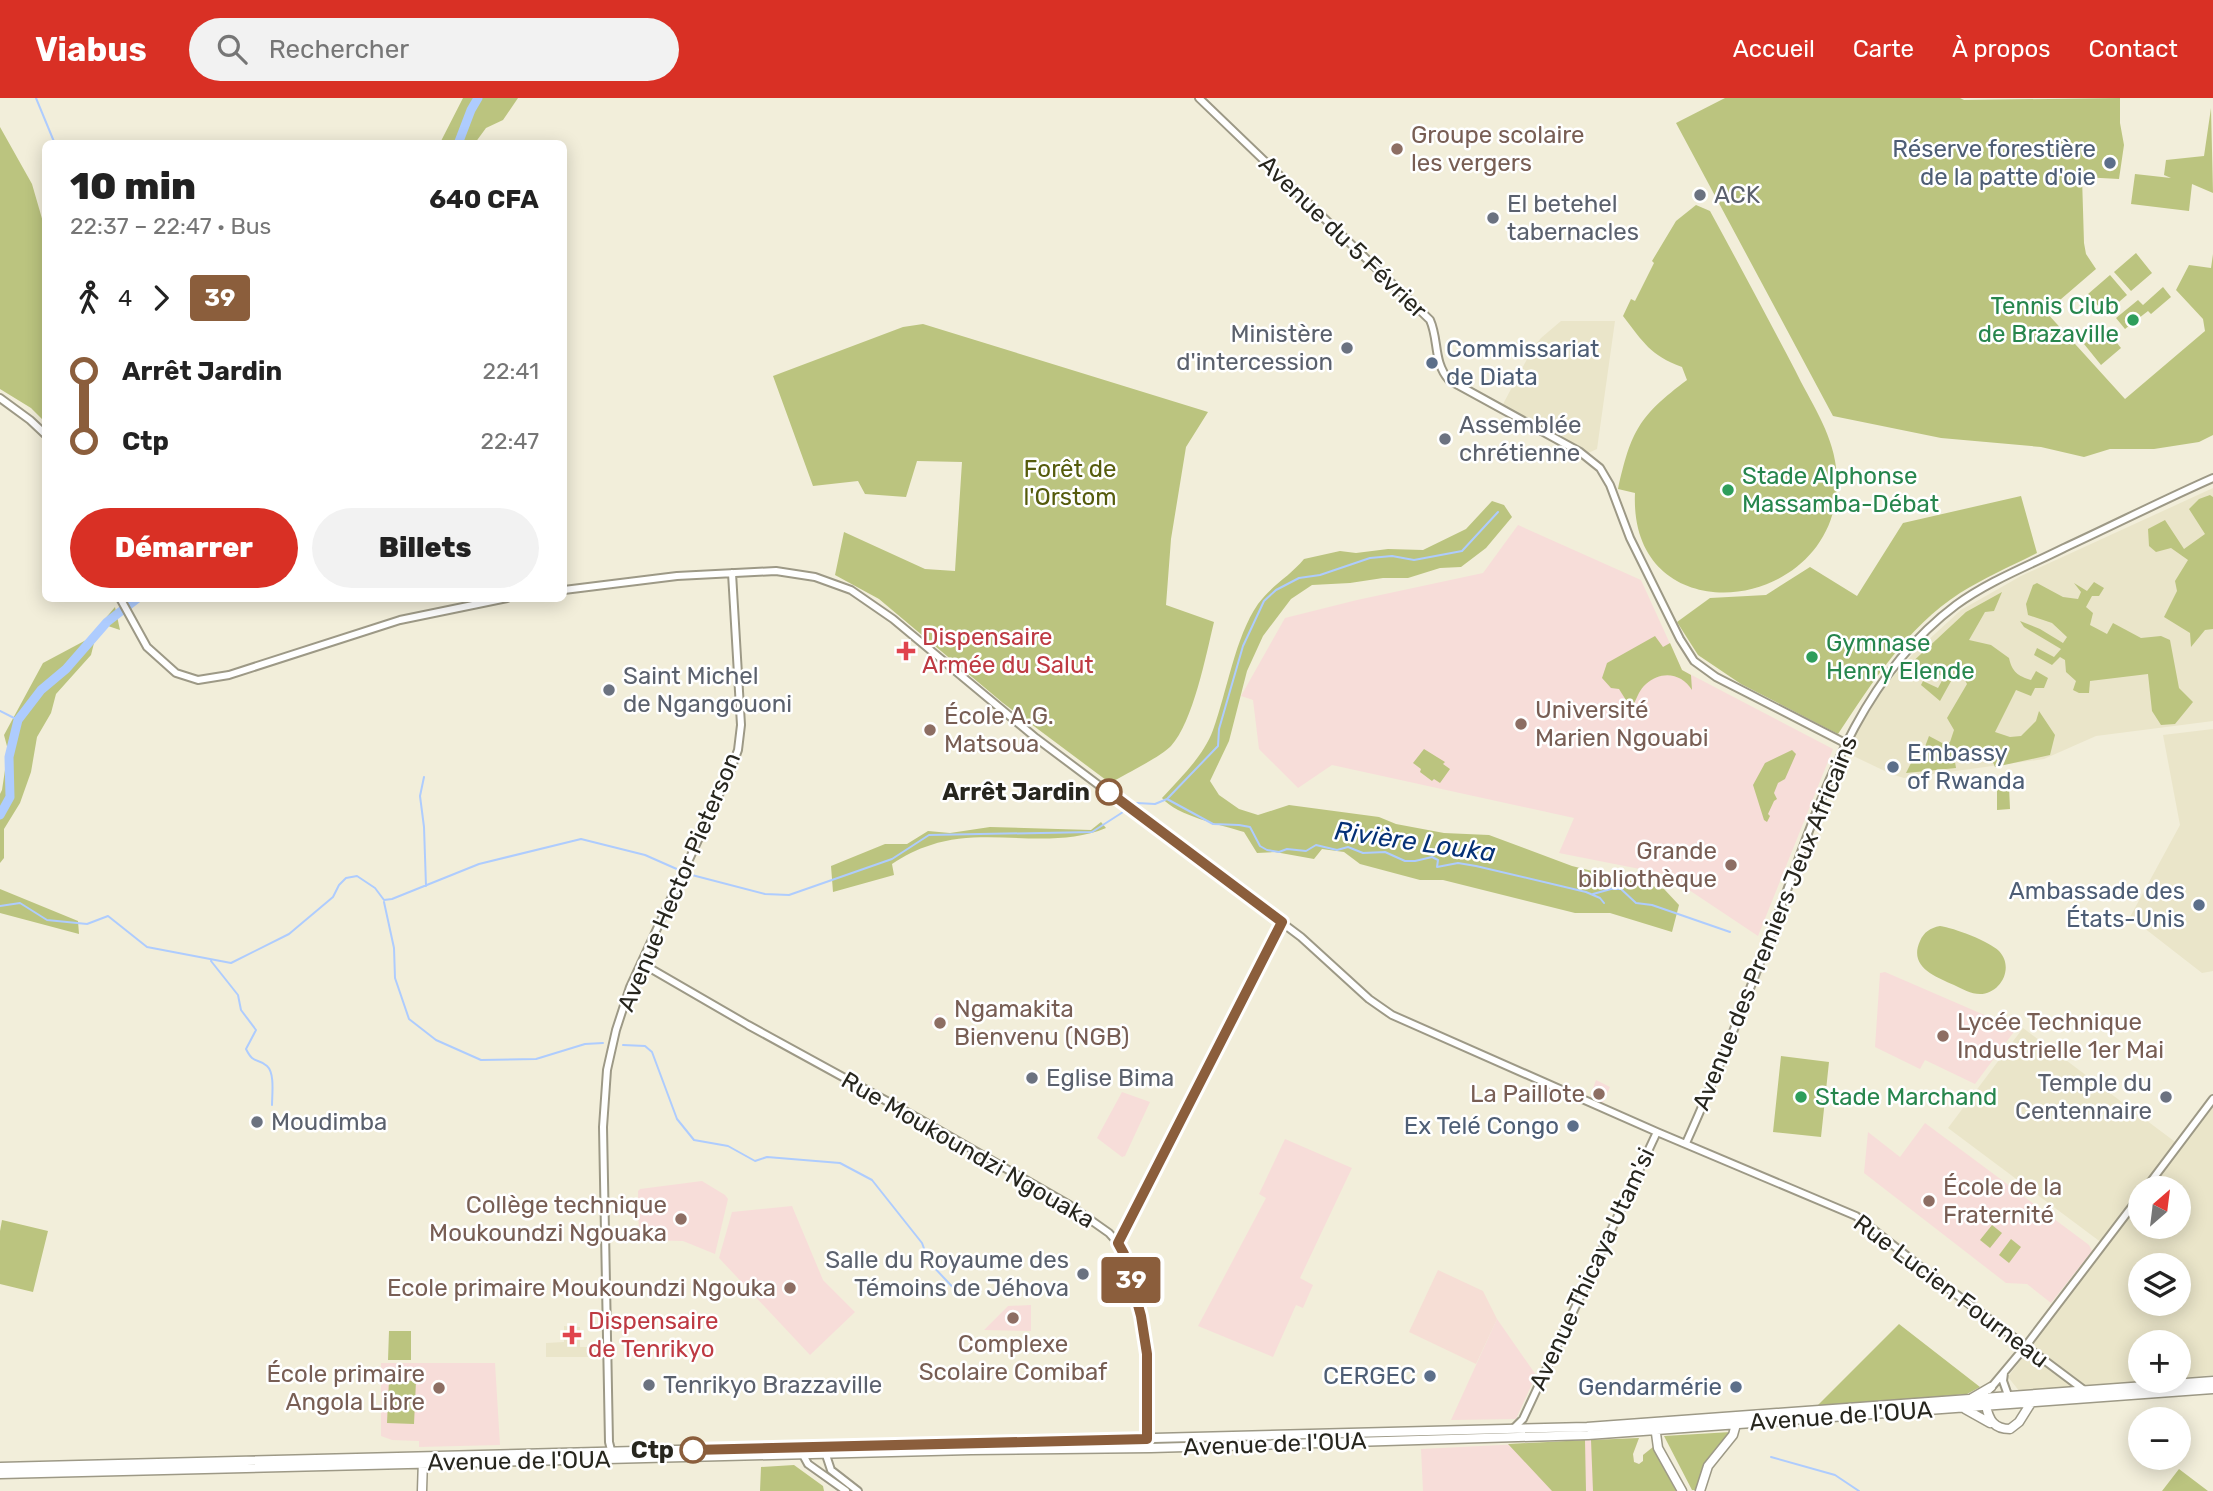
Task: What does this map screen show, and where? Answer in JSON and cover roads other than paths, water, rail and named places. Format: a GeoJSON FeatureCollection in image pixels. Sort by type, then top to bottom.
{"type":"FeatureCollection","features":[{"type":"Feature","properties":{"kind":"main road","name":"Avenue de l'OUA"},"geometry":{"type":"LineString","coordinates":[[1737,1420],[1756,1422],[1962,1408],[2008,1397],[2213,1381]]}},
{"type":"Feature","properties":{"kind":"main road"},"geometry":{"type":"LineString","coordinates":[[1971,1399],[1991,1387]]}},
{"type":"Feature","properties":{"kind":"main road","name":"Avenue de l'OUA"},"geometry":{"type":"LineString","coordinates":[[1535,1433],[1737,1420],[1971,1399],[2018,1404],[2213,1388]]}},
{"type":"Feature","properties":{"kind":"main road"},"geometry":{"type":"LineString","coordinates":[[1985,1402],[1989,1419],[1995,1425]]}},
{"type":"Feature","properties":{"kind":"main road"},"geometry":{"type":"LineString","coordinates":[[1962,1408],[2005,1429],[2015,1427],[2031,1403]]}},
{"type":"Feature","properties":{"kind":"main road"},"geometry":{"type":"LineString","coordinates":[[1733,1435],[1737,1420]]}},
{"type":"Feature","properties":{"kind":"main road"},"geometry":{"type":"LineString","coordinates":[[1700,1491],[1712,1460],[1733,1435],[1756,1422]]}},
{"type":"Feature","properties":{"kind":"main road","name":"Avenue de l'OUA"},"geometry":{"type":"LineString","coordinates":[[0,1467],[609,1456],[1147,1439],[1644,1431],[1655,1426]]}},
{"type":"Feature","properties":{"kind":"main road"},"geometry":{"type":"LineString","coordinates":[[1655,1426],[1657,1442],[1682,1491]]}},
{"type":"Feature","properties":{"kind":"main road"},"geometry":{"type":"LineString","coordinates":[[1644,1431],[1657,1442]]}},
{"type":"Feature","properties":{"kind":"main road","name":"Avenue de l'OUA"},"geometry":{"type":"LineString","coordinates":[[825,1450],[1073,1450],[1513,1433]]}},
{"type":"Feature","properties":{"kind":"main road","name":"Avenue de l'OUA"},"geometry":{"type":"LineString","coordinates":[[0,1474],[423,1460]]}},
{"type":"Feature","properties":{"kind":"main road"},"geometry":{"type":"LineString","coordinates":[[422,1491],[423,1460]]}},
{"type":"Feature","properties":{"kind":"street","name":"Avenue du 5 Février"},"geometry":{"type":"LineString","coordinates":[[1199,98],[1430,320],[1436,336],[1439,366],[1449,380],[1580,452],[1600,468],[1610,485],[1630,538],[1680,639],[1694,661],[1716,677],[1845,743]]}},
{"type":"Feature","properties":{"kind":"street"},"geometry":{"type":"LineString","coordinates":[[0,398],[42,431]]}},
{"type":"Feature","properties":{"kind":"street","name":"Avenue des Premiers Jeux Africains"},"geometry":{"type":"LineString","coordinates":[[1686,1143],[1735,1026],[1845,743],[1868,702],[1901,657],[1955,606],[1992,583],[2213,478]]}},
{"type":"Feature","properties":{"kind":"street","name":"Rue Lucien Fourneau"},"geometry":{"type":"LineString","coordinates":[[567,590],[632,581],[776,571],[830,580],[851,590],[893,619],[1036,738],[1282,922],[1369,999],[1392,1015],[1856,1216],[2086,1392]]}},
{"type":"Feature","properties":{"kind":"street","name":"Avenue Hector Pieterson"},"geometry":{"type":"LineString","coordinates":[[609,1456],[604,1096],[616,1030],[641,963],[738,750],[740,713],[732,573]]}},
{"type":"Feature","properties":{"kind":"street"},"geometry":{"type":"LineString","coordinates":[[122,602],[147,647],[176,673],[198,680],[229,675],[392,622],[488,602]]}},
{"type":"Feature","properties":{"kind":"street"},"geometry":{"type":"LineString","coordinates":[[1118,1243],[1282,922]]}},
{"type":"Feature","properties":{"kind":"street","name":"Rue Moukoundzi Ngouaka"},"geometry":{"type":"LineString","coordinates":[[641,963],[748,1026],[903,1110],[1100,1225],[1118,1243],[1124,1254],[1144,1332],[1147,1354],[1147,1439]]}},
{"type":"Feature","properties":{"kind":"street"},"geometry":{"type":"LineString","coordinates":[[2155,1176],[2213,1099]]}},
{"type":"Feature","properties":{"kind":"street","name":"Avenue Thicaya Utam'si"},"geometry":{"type":"LineString","coordinates":[[1513,1433],[1520,1424],[1657,1132]]}},
{"type":"Feature","properties":{"kind":"street"},"geometry":{"type":"LineString","coordinates":[[1985,1402],[1991,1387],[2025,1347],[2128,1212]]}},
{"type":"Feature","properties":{"kind":"street"},"geometry":{"type":"LineString","coordinates":[[2004,1373],[2003,1381],[2008,1397],[2018,1404]]}},
{"type":"Feature","properties":{"kind":"street","name":"Avenue Thicaya Utam'si"},"geometry":{"type":"LineString","coordinates":[[1528,1407],[1527,1417],[1535,1433]]}},
{"type":"Feature","properties":{"kind":"street"},"geometry":{"type":"LineString","coordinates":[[825,1450],[831,1470],[858,1491]]}},
{"type":"Feature","properties":{"kind":"street"},"geometry":{"type":"LineString","coordinates":[[802,1451],[808,1464],[846,1491]]}},
{"type":"Feature","properties":{"kind":"waterway"},"geometry":{"type":"LineString","coordinates":[[36,98],[53,140]]}},
{"type":"Feature","properties":{"kind":"waterway"},"geometry":{"type":"LineString","coordinates":[[460,140],[478,98]]}},
{"type":"Feature","properties":{"kind":"waterway"},"geometry":{"type":"LineString","coordinates":[[1167,799],[1218,746],[1219,729],[1243,646],[1264,601],[1276,590],[1299,578],[1320,575],[1370,558],[1392,556],[1414,560],[1462,551],[1498,512]]}},
{"type":"Feature","properties":{"kind":"waterway"},"geometry":{"type":"LineString","coordinates":[[0,815],[10,797],[9,757],[18,720],[41,690],[66,669],[107,622],[133,602]]}},
{"type":"Feature","properties":{"kind":"waterway"},"geometry":{"type":"LineString","coordinates":[[0,711],[18,720]]}},
{"type":"Feature","properties":{"kind":"waterway"},"geometry":{"type":"LineString","coordinates":[[424,777],[420,796],[426,886]]}},
{"type":"Feature","properties":{"kind":"waterway","name":"Rivière Louka"},"geometry":{"type":"LineString","coordinates":[[688,874],[765,894],[789,895],[892,859],[929,835],[1092,832],[1137,803],[1155,804],[1167,799],[1213,824],[1250,827],[1260,846],[1267,850],[1306,851],[1316,845],[1337,850],[1348,847],[1363,853],[1385,852],[1405,861],[1432,857],[1438,860],[1437,867],[1458,863],[1476,866],[1586,892],[1600,898],[1604,903]]}},
{"type":"Feature","properties":{"kind":"waterway","name":"Rivière Louka"},"geometry":{"type":"LineString","coordinates":[[0,906],[20,903],[47,920],[87,924],[108,916],[147,947],[231,963],[289,934],[333,897],[346,878],[357,876],[375,888],[384,900],[392,899],[479,864],[581,839],[645,855],[679,870]]}},
{"type":"Feature","properties":{"kind":"waterway","name":"Rivière Louka"},"geometry":{"type":"LineString","coordinates":[[1593,894],[1621,889],[1636,903],[1652,905],[1730,932]]}},
{"type":"Feature","properties":{"kind":"waterway"},"geometry":{"type":"LineString","coordinates":[[384,902],[394,948],[395,978],[409,1019],[436,1040],[481,1060],[536,1059],[585,1044],[603,1043]]}},
{"type":"Feature","properties":{"kind":"waterway"},"geometry":{"type":"LineString","coordinates":[[211,961],[238,995],[241,1010],[256,1030],[246,1049],[253,1059],[270,1069],[272,1105]]}},
{"type":"Feature","properties":{"kind":"waterway"},"geometry":{"type":"LineString","coordinates":[[623,1045],[645,1046],[652,1052],[677,1119],[694,1140],[728,1146],[755,1161],[767,1157],[840,1163],[872,1180],[922,1243],[929,1262],[961,1296]]}},
{"type":"Feature","properties":{"kind":"waterway"},"geometry":{"type":"LineString","coordinates":[[1771,1457],[1835,1475],[1859,1491]]}},
{"type":"Feature","properties":{"kind":"place","name":"Groupe scolaire les vergers"},"geometry":{"type":"Point","coordinates":[1397,149]}},
{"type":"Feature","properties":{"kind":"place","name":"Réserve forestière de la patte d'oie"},"geometry":{"type":"Point","coordinates":[2110,163]}},
{"type":"Feature","properties":{"kind":"place","name":"ACK"},"geometry":{"type":"Point","coordinates":[1700,195]}},
{"type":"Feature","properties":{"kind":"place","name":"El betehel tabernacles"},"geometry":{"type":"Point","coordinates":[1493,218]}},
{"type":"Feature","properties":{"kind":"place","name":"Tennis Club de Brazaville"},"geometry":{"type":"Point","coordinates":[2133,320]}},
{"type":"Feature","properties":{"kind":"place","name":"Ministère d'intercession"},"geometry":{"type":"Point","coordinates":[1347,348]}},
{"type":"Feature","properties":{"kind":"place","name":"Commissariat de Diata"},"geometry":{"type":"Point","coordinates":[1432,363]}},
{"type":"Feature","properties":{"kind":"place","name":"Assemblée chrétienne"},"geometry":{"type":"Point","coordinates":[1445,439]}},
{"type":"Feature","properties":{"kind":"place","name":"Stade Alphonse Massamba-Débat"},"geometry":{"type":"Point","coordinates":[1728,490]}},
{"type":"Feature","properties":{"kind":"place","name":"Dispensaire Armée du Salut"},"geometry":{"type":"Point","coordinates":[906,651]}},
{"type":"Feature","properties":{"kind":"place","name":"Gymnase Henry Elende"},"geometry":{"type":"Point","coordinates":[1812,657]}},
{"type":"Feature","properties":{"kind":"place","name":"Saint Michel de Ngangouoni"},"geometry":{"type":"Point","coordinates":[609,690]}},
{"type":"Feature","properties":{"kind":"place","name":"Université Marien Ngouabi"},"geometry":{"type":"Point","coordinates":[1521,724]}},
{"type":"Feature","properties":{"kind":"place","name":"École A.G. Matsoua"},"geometry":{"type":"Point","coordinates":[930,730]}},
{"type":"Feature","properties":{"kind":"place","name":"Embassy of Rwanda"},"geometry":{"type":"Point","coordinates":[1893,767]}},
{"type":"Feature","properties":{"kind":"place","name":"Arrêt Jardin"},"geometry":{"type":"Point","coordinates":[1109,792]}},
{"type":"Feature","properties":{"kind":"place","name":"Grande bibliothèque"},"geometry":{"type":"Point","coordinates":[1731,865]}},
{"type":"Feature","properties":{"kind":"place","name":"Ambassade des États-Unis"},"geometry":{"type":"Point","coordinates":[2199,905]}},
{"type":"Feature","properties":{"kind":"place","name":"Ngamakita Bienvenu (NGB)"},"geometry":{"type":"Point","coordinates":[940,1023]}},
{"type":"Feature","properties":{"kind":"place","name":"Lycée Technique Industrielle 1er Mai"},"geometry":{"type":"Point","coordinates":[1943,1036]}},
{"type":"Feature","properties":{"kind":"place","name":"Eglise Bima"},"geometry":{"type":"Point","coordinates":[1032,1078]}},
{"type":"Feature","properties":{"kind":"place","name":"La Paillote"},"geometry":{"type":"Point","coordinates":[1599,1094]}},
{"type":"Feature","properties":{"kind":"place","name":"Stade Marchand"},"geometry":{"type":"Point","coordinates":[1801,1097]}},
{"type":"Feature","properties":{"kind":"place","name":"Temple du Centennaire"},"geometry":{"type":"Point","coordinates":[2166,1097]}},
{"type":"Feature","properties":{"kind":"place","name":"Moudimba"},"geometry":{"type":"Point","coordinates":[257,1122]}},
{"type":"Feature","properties":{"kind":"place","name":"Ex Telé Congo"},"geometry":{"type":"Point","coordinates":[1573,1126]}},
{"type":"Feature","properties":{"kind":"place","name":"École de la Fraternité"},"geometry":{"type":"Point","coordinates":[1929,1201]}},
{"type":"Feature","properties":{"kind":"place","name":"Collège technique Moukoundzi Ngouaka"},"geometry":{"type":"Point","coordinates":[681,1219]}},
{"type":"Feature","properties":{"kind":"place","name":"Salle du Royaume des Témoins de Jéhova"},"geometry":{"type":"Point","coordinates":[1083,1274]}},
{"type":"Feature","properties":{"kind":"place","name":"Ecole primaire Moukoundzi Ngouka"},"geometry":{"type":"Point","coordinates":[790,1288]}},
{"type":"Feature","properties":{"kind":"place","name":"Complexe Scolaire Comibaf"},"geometry":{"type":"Point","coordinates":[1013,1318]}},
{"type":"Feature","properties":{"kind":"place","name":"Dispensaire de Tenrikyo"},"geometry":{"type":"Point","coordinates":[572,1335]}},
{"type":"Feature","properties":{"kind":"place","name":"CERGEC"},"geometry":{"type":"Point","coordinates":[1430,1376]}},
{"type":"Feature","properties":{"kind":"place","name":"Tenrikyo Brazzaville"},"geometry":{"type":"Point","coordinates":[649,1385]}},
{"type":"Feature","properties":{"kind":"place","name":"Gendarmérie"},"geometry":{"type":"Point","coordinates":[1736,1387]}},
{"type":"Feature","properties":{"kind":"place","name":"École primaire Angola Libre"},"geometry":{"type":"Point","coordinates":[439,1388]}},
{"type":"Feature","properties":{"kind":"place","name":"Ctp"},"geometry":{"type":"Point","coordinates":[693,1450]}},
{"type":"Feature","properties":{"kind":"park label","name":"Forêt de l'Orstom"},"geometry":{"type":"Point","coordinates":[1070,483]}}]}
